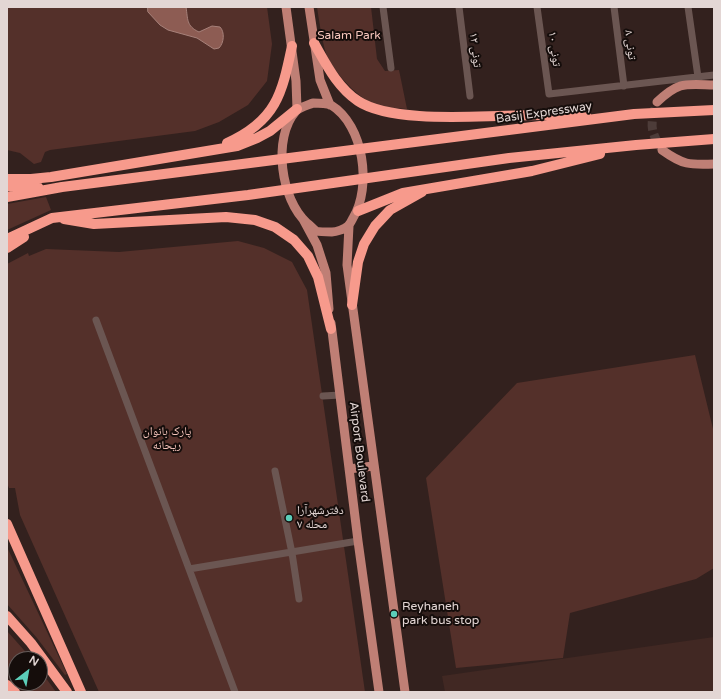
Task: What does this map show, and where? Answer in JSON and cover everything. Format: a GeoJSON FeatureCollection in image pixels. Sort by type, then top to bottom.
{"type":"FeatureCollection","features":[{"type":"Feature","properties":{"kind":"highway"},"geometry":{"type":"LineString","coordinates":[[314,43],[332,74],[343,89],[358,101],[376,109],[394,114],[471,116],[634,114]]}},
{"type":"Feature","properties":{"kind":"highway"},"geometry":{"type":"LineString","coordinates":[[213,149],[236,139],[254,127],[270,112],[280,94],[292,46]]}},
{"type":"Feature","properties":{"kind":"highway"},"geometry":{"type":"LineString","coordinates":[[7,179],[51,177],[237,146],[270,131],[297,110]]}},
{"type":"Feature","properties":{"kind":"highway","name":"Basij Expressway"},"geometry":{"type":"LineString","coordinates":[[62,187],[634,114],[714,110]]}},
{"type":"Feature","properties":{"kind":"highway"},"geometry":{"type":"LineString","coordinates":[[7,239],[52,218],[248,195],[508,158],[714,139]]}},
{"type":"Feature","properties":{"kind":"highway"},"geometry":{"type":"LineString","coordinates":[[358,211],[403,192],[532,171],[636,145]]}},
{"type":"Feature","properties":{"kind":"highway"},"geometry":{"type":"LineString","coordinates":[[7,186],[62,187]]}},
{"type":"Feature","properties":{"kind":"highway"},"geometry":{"type":"LineString","coordinates":[[7,197],[62,187]]}},
{"type":"Feature","properties":{"kind":"highway"},"geometry":{"type":"LineString","coordinates":[[352,305],[358,262],[364,244],[375,226],[390,210],[429,188]]}},
{"type":"Feature","properties":{"kind":"highway"},"geometry":{"type":"LineString","coordinates":[[7,248],[52,218],[94,224],[226,217],[254,220],[275,226],[294,240],[308,256],[318,277],[331,329]]}},
{"type":"Feature","properties":{"kind":"highway"},"geometry":{"type":"LineString","coordinates":[[7,524],[81,692]]}},
{"type":"Feature","properties":{"kind":"highway"},"geometry":{"type":"LineString","coordinates":[[7,616],[31,643],[67,692]]}},
{"type":"Feature","properties":{"kind":"highway"},"geometry":{"type":"LineString","coordinates":[[7,684],[15,692]]}},
{"type":"Feature","properties":{"kind":"main road"},"geometry":{"type":"LineString","coordinates":[[286,7],[296,81],[297,110]]}},
{"type":"Feature","properties":{"kind":"main road"},"geometry":{"type":"LineString","coordinates":[[309,7],[320,80],[330,105],[343,116],[351,129],[360,151],[363,167],[362,196],[358,211],[349,226],[333,232],[316,231],[303,219],[294,206],[289,194],[282,163],[284,139],[288,124],[297,110],[313,103],[330,105]]}},
{"type":"Feature","properties":{"kind":"main road"},"geometry":{"type":"LineString","coordinates":[[657,102],[670,90],[684,84],[714,85]]}},
{"type":"Feature","properties":{"kind":"main road"},"geometry":{"type":"LineString","coordinates":[[662,150],[675,159],[691,165],[714,164]]}},
{"type":"Feature","properties":{"kind":"main road","name":"Airport Boulevard"},"geometry":{"type":"LineString","coordinates":[[303,219],[317,245],[326,273],[331,329],[379,692]]}},
{"type":"Feature","properties":{"kind":"main road","name":"Airport Boulevard"},"geometry":{"type":"LineString","coordinates":[[349,226],[346,265],[405,692]]}},
{"type":"Feature","properties":{"kind":"main road"},"geometry":{"type":"LineString","coordinates":[[349,469],[373,466]]}},
{"type":"Feature","properties":{"kind":"street"},"geometry":{"type":"LineString","coordinates":[[383,7],[391,68]]}},
{"type":"Feature","properties":{"kind":"street","name":"تونی ۱۲"},"geometry":{"type":"LineString","coordinates":[[459,7],[470,96]]}},
{"type":"Feature","properties":{"kind":"street","name":"تونی ۱۰"},"geometry":{"type":"LineString","coordinates":[[537,7],[549,94],[624,86]]}},
{"type":"Feature","properties":{"kind":"street","name":"تونی ۸"},"geometry":{"type":"LineString","coordinates":[[614,7],[624,86]]}},
{"type":"Feature","properties":{"kind":"street"},"geometry":{"type":"LineString","coordinates":[[688,7],[698,77]]}},
{"type":"Feature","properties":{"kind":"street"},"geometry":{"type":"LineString","coordinates":[[624,86],[714,75]]}},
{"type":"Feature","properties":{"kind":"street"},"geometry":{"type":"LineString","coordinates":[[96,320],[235,692]]}},
{"type":"Feature","properties":{"kind":"street"},"geometry":{"type":"LineString","coordinates":[[323,396],[340,395]]}},
{"type":"Feature","properties":{"kind":"street"},"geometry":{"type":"LineString","coordinates":[[275,471],[292,553],[299,599]]}},
{"type":"Feature","properties":{"kind":"street"},"geometry":{"type":"LineString","coordinates":[[189,569],[358,541]]}},
{"type":"Feature","properties":{"kind":"shaded area"},"geometry":{"type":"Polygon","coordinates":[[[148,7],[186,7],[188,22],[195,30],[199,32],[212,26],[220,27],[222,29],[223,40],[221,46],[214,49],[197,38],[168,30],[160,25],[148,12],[148,7]]]}},
{"type":"Feature","properties":{"kind":"shaded area"},"geometry":{"type":"Polygon","coordinates":[[[714,637],[714,692],[445,692],[442,676],[714,637]]]}},
{"type":"Feature","properties":{"kind":"green space"},"geometry":{"type":"Polygon","coordinates":[[[7,7],[267,7],[272,44],[267,81],[248,105],[219,122],[195,131],[50,150],[45,152],[41,162],[34,164],[20,153],[7,150],[7,7]]]}},
{"type":"Feature","properties":{"kind":"green space","name":"Salam Park"},"geometry":{"type":"Polygon","coordinates":[[[317,7],[371,7],[377,59],[385,71],[399,70],[407,109],[375,105],[359,95],[344,81],[332,65],[324,48],[317,7]]]}},
{"type":"Feature","properties":{"kind":"green space"},"geometry":{"type":"Polygon","coordinates":[[[46,197],[51,210],[7,230],[7,204],[46,197]]]}},
{"type":"Feature","properties":{"kind":"green space","name":"پارک بانوان ریحانه"},"geometry":{"type":"Polygon","coordinates":[[[238,241],[264,248],[292,262],[307,290],[365,692],[99,692],[20,515],[15,488],[9,488],[7,483],[7,264],[28,253],[29,256],[46,249],[119,252],[238,241]]]}},
{"type":"Feature","properties":{"kind":"green space"},"geometry":{"type":"Polygon","coordinates":[[[695,355],[714,433],[714,568],[696,579],[570,613],[563,658],[456,668],[426,478],[517,383],[695,355]]]}},
{"type":"Feature","properties":{"kind":"green space"},"geometry":{"type":"Polygon","coordinates":[[[7,547],[67,674],[65,675],[48,651],[7,604],[7,547]]]}},
{"type":"Feature","properties":{"kind":"green space"},"geometry":{"type":"Polygon","coordinates":[[[7,631],[25,651],[8,651],[8,674],[7,631]]]}},
{"type":"Feature","properties":{"kind":"green space"},"geometry":{"type":"Polygon","coordinates":[[[48,681],[56,692],[28,691],[48,691],[48,681]]]}},
{"type":"Feature","properties":{"kind":"tunnel"},"geometry":{"type":"LineString","coordinates":[[655,108],[652,120],[652,129],[661,148]]}},
{"type":"Feature","properties":{"kind":"place","name":"دفترشهرآرا محله ۷"},"geometry":{"type":"Point","coordinates":[289,518]}},
{"type":"Feature","properties":{"kind":"place","name":"Reyhaneh park bus stop"},"geometry":{"type":"Point","coordinates":[394,614]}}]}
